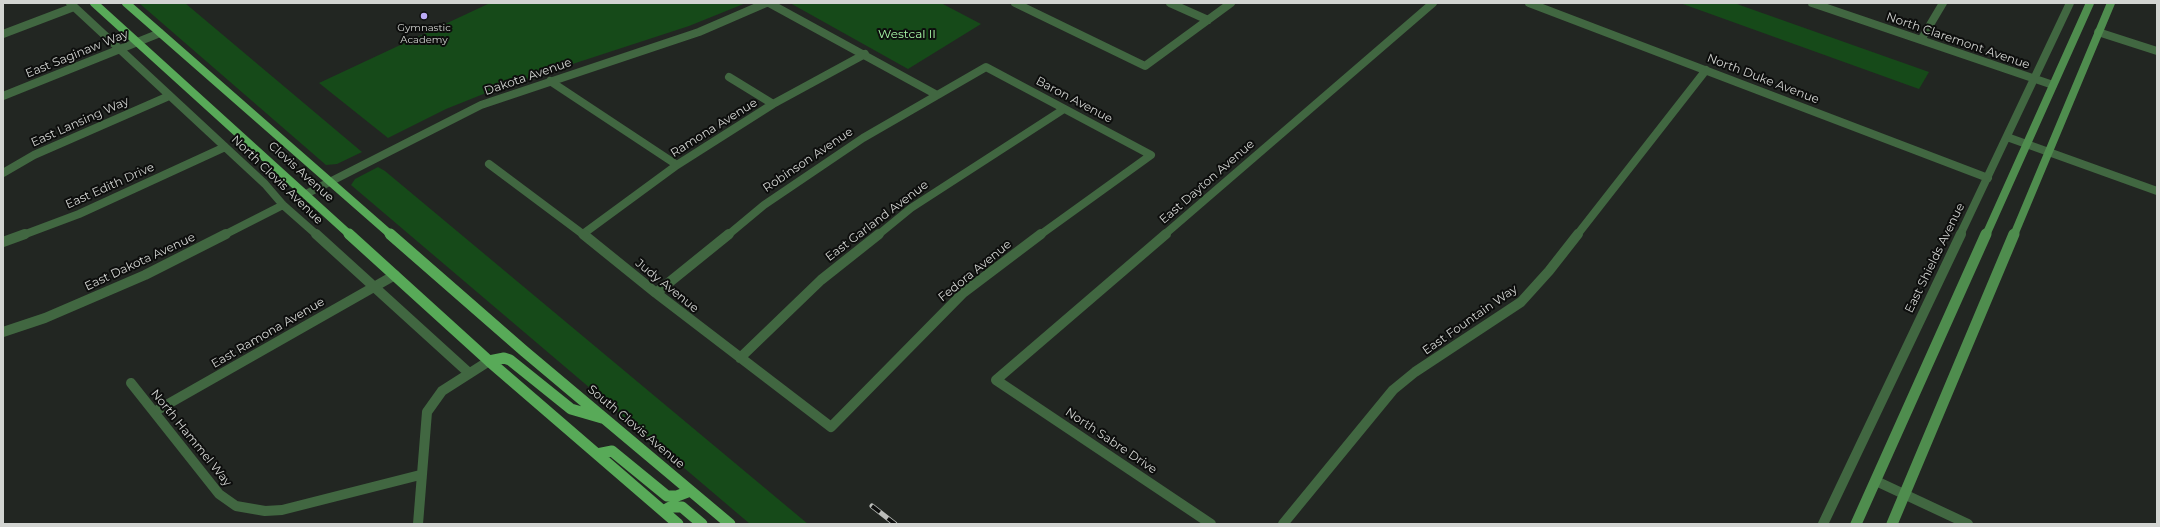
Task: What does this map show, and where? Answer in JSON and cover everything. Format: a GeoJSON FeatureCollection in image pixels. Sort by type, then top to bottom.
{"type":"FeatureCollection","features":[{"type":"Feature","properties":{"kind":"main road","name":"Clovis Avenue"},"geometry":{"type":"LineString","coordinates":[[94,3],[489,361]]}},
{"type":"Feature","properties":{"kind":"main road","name":"Clovis Avenue"},"geometry":{"type":"LineString","coordinates":[[126,3],[524,351]]}},
{"type":"Feature","properties":{"kind":"main road"},"geometry":{"type":"LineString","coordinates":[[1856,524],[2028,144],[2090,3]]}},
{"type":"Feature","properties":{"kind":"main road"},"geometry":{"type":"LineString","coordinates":[[1892,524],[2047,151],[2111,3]]}},
{"type":"Feature","properties":{"kind":"main road","name":"South Clovis Avenue"},"geometry":{"type":"LineString","coordinates":[[524,351],[730,524]]}},
{"type":"Feature","properties":{"kind":"main road"},"geometry":{"type":"LineString","coordinates":[[489,361],[504,358],[510,360],[572,409],[604,419]]}},
{"type":"Feature","properties":{"kind":"main road"},"geometry":{"type":"LineString","coordinates":[[489,361],[678,524]]}},
{"type":"Feature","properties":{"kind":"main road"},"geometry":{"type":"LineString","coordinates":[[597,454],[612,451],[667,496],[677,496],[690,491]]}},
{"type":"Feature","properties":{"kind":"main road"},"geometry":{"type":"LineString","coordinates":[[663,511],[670,507],[682,507],[702,524]]}},
{"type":"Feature","properties":{"kind":"street"},"geometry":{"type":"LineString","coordinates":[[768,3],[865,54],[937,95]]}},
{"type":"Feature","properties":{"kind":"street","name":"Dakota Avenue"},"geometry":{"type":"LineString","coordinates":[[306,194],[481,106],[550,81],[699,32],[768,3]]}},
{"type":"Feature","properties":{"kind":"street"},"geometry":{"type":"LineString","coordinates":[[1015,3],[1145,66],[1231,3]]}},
{"type":"Feature","properties":{"kind":"street"},"geometry":{"type":"LineString","coordinates":[[1170,3],[1208,20]]}},
{"type":"Feature","properties":{"kind":"street","name":"East Dayton Avenue"},"geometry":{"type":"LineString","coordinates":[[996,380],[1433,3]]}},
{"type":"Feature","properties":{"kind":"street","name":"North Duke Avenue"},"geometry":{"type":"LineString","coordinates":[[1529,3],[1988,178]]}},
{"type":"Feature","properties":{"kind":"street","name":"North Claremont Avenue"},"geometry":{"type":"LineString","coordinates":[[1812,3],[2053,85]]}},
{"type":"Feature","properties":{"kind":"street"},"geometry":{"type":"LineString","coordinates":[[1921,40],[1943,3]]}},
{"type":"Feature","properties":{"kind":"street","name":"East Shields Avenue"},"geometry":{"type":"LineString","coordinates":[[1823,524],[1988,178],[2033,78],[2070,3]]}},
{"type":"Feature","properties":{"kind":"street"},"geometry":{"type":"LineString","coordinates":[[3,34],[72,5]]}},
{"type":"Feature","properties":{"kind":"street","name":"North Clovis Avenue"},"geometry":{"type":"LineString","coordinates":[[72,5],[118,50],[266,184],[283,205],[376,286],[469,373]]}},
{"type":"Feature","properties":{"kind":"street"},"geometry":{"type":"LineString","coordinates":[[2098,32],[2157,51]]}},
{"type":"Feature","properties":{"kind":"street","name":"East Saginaw Way"},"geometry":{"type":"LineString","coordinates":[[3,96],[160,33]]}},
{"type":"Feature","properties":{"kind":"street","name":"Ramona Avenue"},"geometry":{"type":"LineString","coordinates":[[583,234],[677,165],[773,104],[865,54]]}},
{"type":"Feature","properties":{"kind":"street","name":"Robinson Avenue"},"geometry":{"type":"LineString","coordinates":[[656,293],[764,205],[863,138],[986,67]]}},
{"type":"Feature","properties":{"kind":"street","name":"Baron Avenue"},"geometry":{"type":"LineString","coordinates":[[986,67],[1151,155]]}},
{"type":"Feature","properties":{"kind":"street","name":"East Fountain Way"},"geometry":{"type":"LineString","coordinates":[[1283,524],[1393,390],[1415,372],[1521,302],[1549,271],[1706,70]]}},
{"type":"Feature","properties":{"kind":"street"},"geometry":{"type":"LineString","coordinates":[[729,77],[773,104]]}},
{"type":"Feature","properties":{"kind":"street"},"geometry":{"type":"LineString","coordinates":[[550,81],[677,165]]}},
{"type":"Feature","properties":{"kind":"street","name":"East Lansing Way"},"geometry":{"type":"LineString","coordinates":[[3,173],[34,155],[169,96]]}},
{"type":"Feature","properties":{"kind":"street","name":"East Garland Avenue"},"geometry":{"type":"LineString","coordinates":[[740,358],[820,280],[912,208],[1064,108]]}},
{"type":"Feature","properties":{"kind":"street"},"geometry":{"type":"LineString","coordinates":[[2007,137],[2157,191]]}},
{"type":"Feature","properties":{"kind":"street","name":"East Edith Drive"},"geometry":{"type":"LineString","coordinates":[[3,242],[79,214],[225,147]]}},
{"type":"Feature","properties":{"kind":"street","name":"Fedora Avenue"},"geometry":{"type":"LineString","coordinates":[[831,427],[912,343],[963,293],[1016,252],[1151,155]]}},
{"type":"Feature","properties":{"kind":"street","name":"Judy Avenue"},"geometry":{"type":"LineString","coordinates":[[489,164],[583,234],[656,293],[831,427]]}},
{"type":"Feature","properties":{"kind":"street","name":"East Dakota Avenue"},"geometry":{"type":"LineString","coordinates":[[3,332],[59,312],[145,275],[283,205]]}},
{"type":"Feature","properties":{"kind":"street","name":"East Ramona Avenue"},"geometry":{"type":"LineString","coordinates":[[154,412],[395,275]]}},
{"type":"Feature","properties":{"kind":"street"},"geometry":{"type":"LineString","coordinates":[[418,524],[420,475],[429,408],[442,391],[489,361]]}},
{"type":"Feature","properties":{"kind":"street","name":"North Sabre Drive"},"geometry":{"type":"LineString","coordinates":[[996,380],[1211,524]]}},
{"type":"Feature","properties":{"kind":"street","name":"North Hammel Way"},"geometry":{"type":"LineString","coordinates":[[131,384],[219,494],[236,506],[265,511],[293,508],[420,475]]}},
{"type":"Feature","properties":{"kind":"street"},"geometry":{"type":"LineString","coordinates":[[1876,480],[1968,524]]}},
{"type":"Feature","properties":{"kind":"green space"},"geometry":{"type":"Polygon","coordinates":[[[139,3],[185,3],[362,152],[337,164],[326,165],[139,3]]]}},
{"type":"Feature","properties":{"kind":"green space"},"geometry":{"type":"Polygon","coordinates":[[[490,3],[746,3],[689,26],[496,89],[446,109],[388,138],[319,83],[490,3]]]}},
{"type":"Feature","properties":{"kind":"green space","name":"Westcal II"},"geometry":{"type":"Polygon","coordinates":[[[790,3],[941,3],[981,24],[908,69],[790,3]]]}},
{"type":"Feature","properties":{"kind":"green space"},"geometry":{"type":"Polygon","coordinates":[[[1680,3],[1734,3],[1929,72],[1919,89],[1680,3]]]}},
{"type":"Feature","properties":{"kind":"green space"},"geometry":{"type":"Polygon","coordinates":[[[378,167],[385,171],[808,524],[750,524],[351,185],[355,179],[378,167]]]}},
{"type":"Feature","properties":{"kind":"railway"},"geometry":{"type":"LineString","coordinates":[[872,506],[895,524]]}},
{"type":"Feature","properties":{"kind":"place","name":"Gymnastic Academy"},"geometry":{"type":"Point","coordinates":[424,16]}}]}
